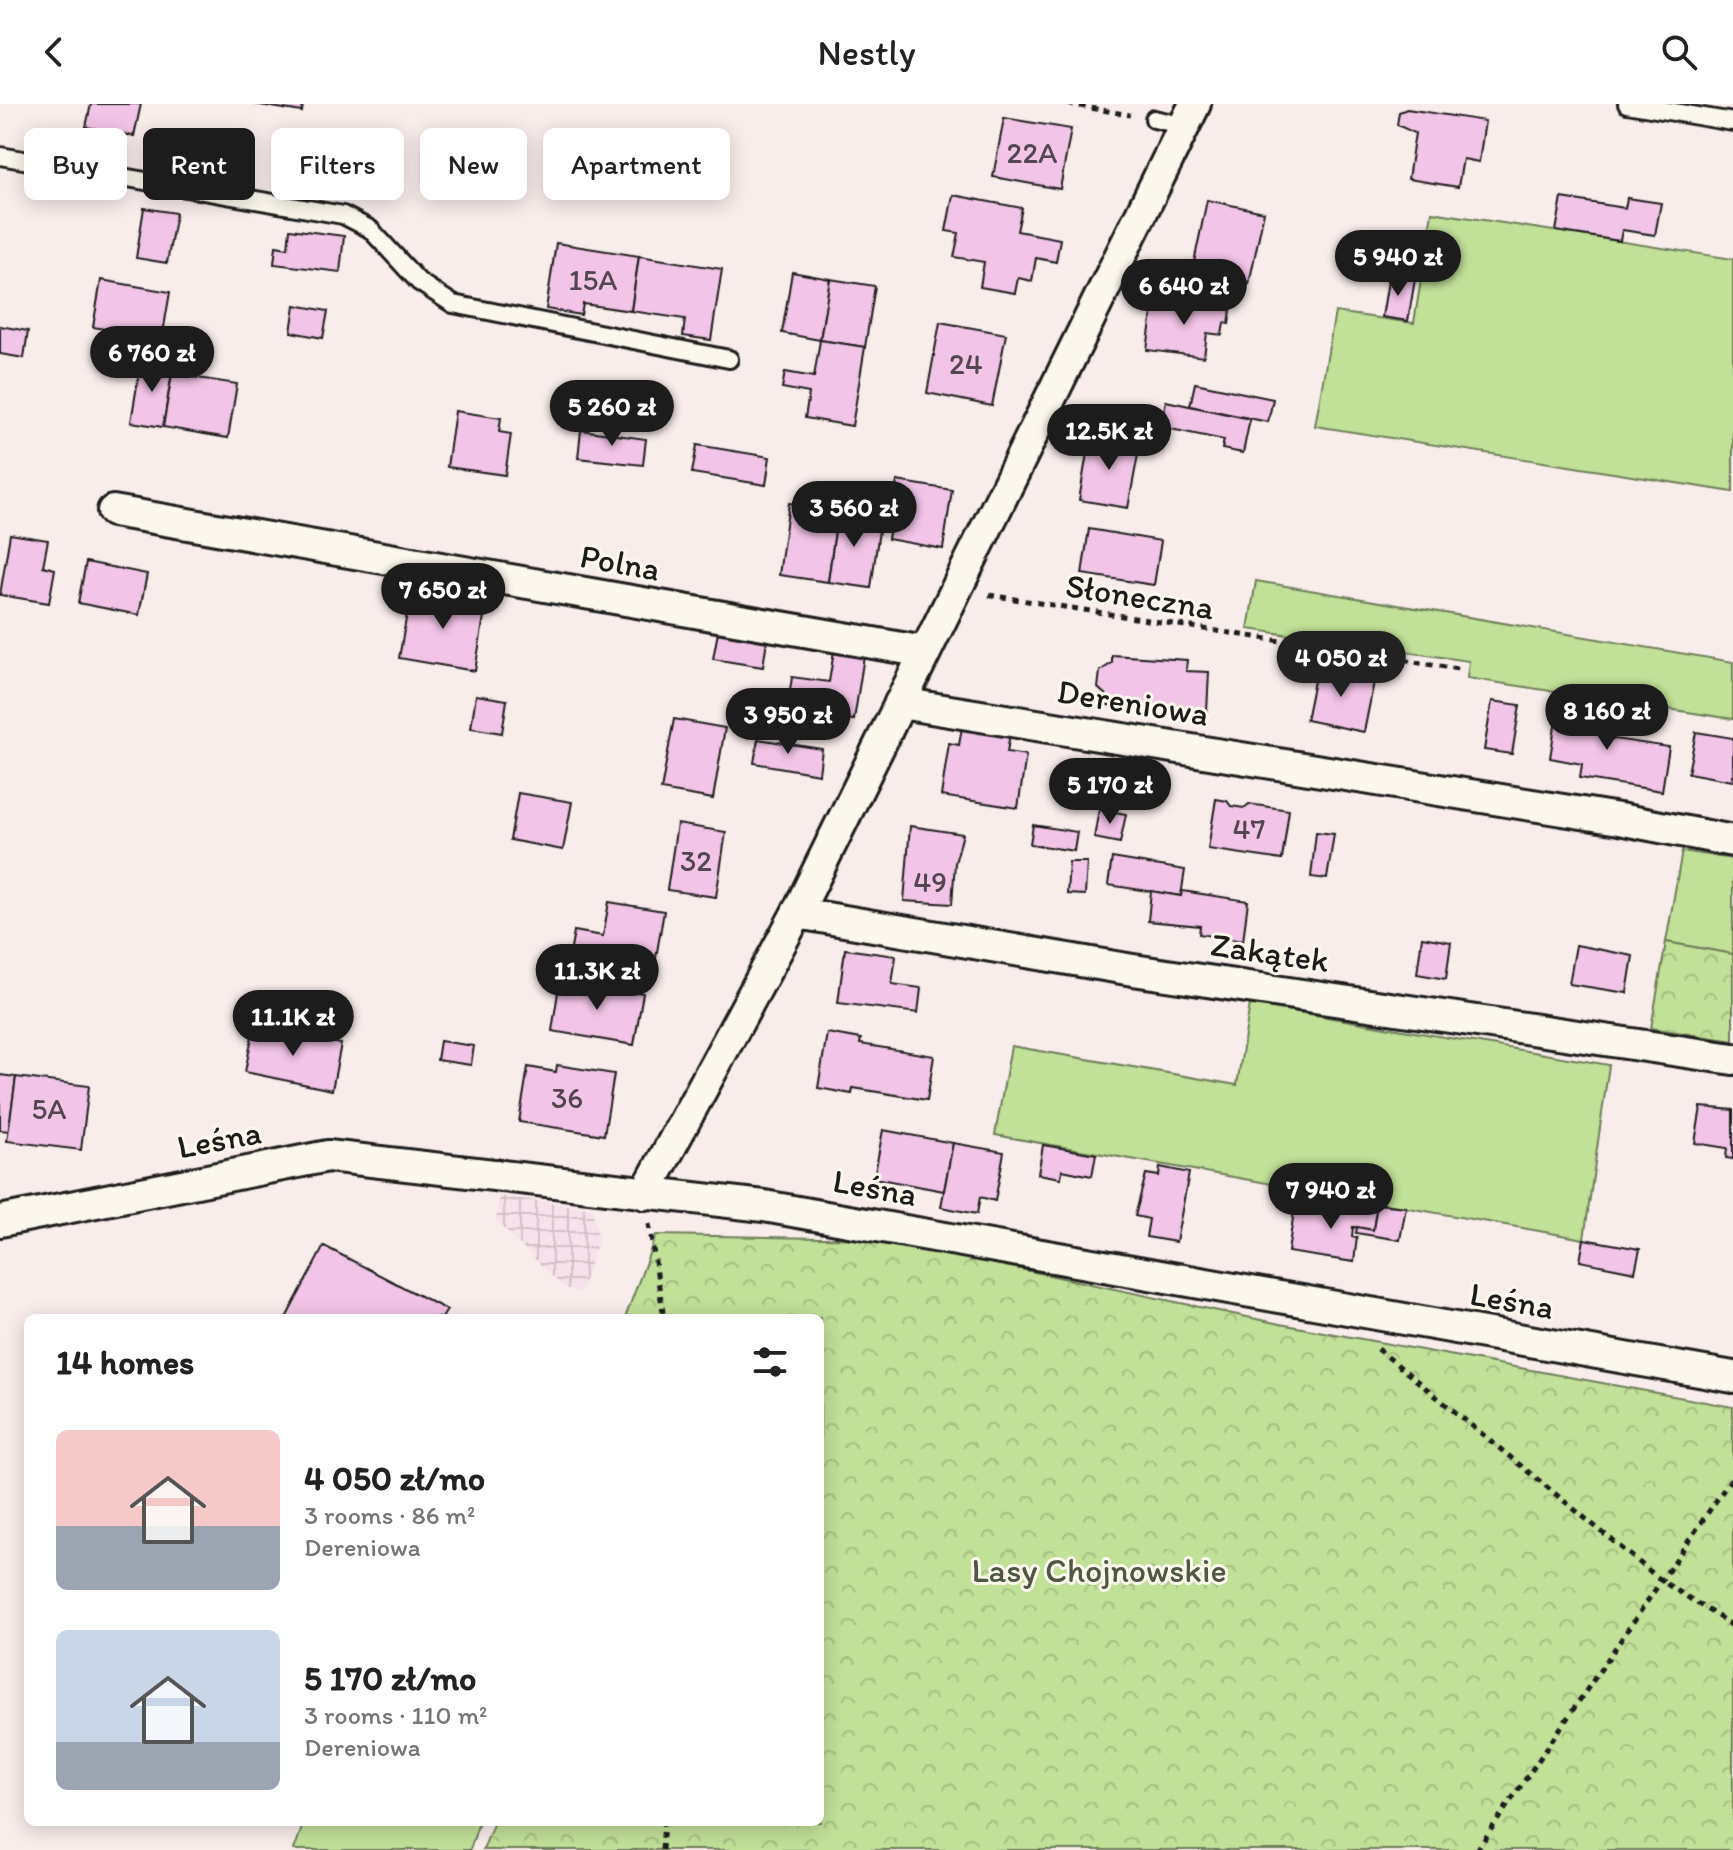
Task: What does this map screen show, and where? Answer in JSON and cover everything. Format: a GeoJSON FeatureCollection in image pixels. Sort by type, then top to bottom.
{"type":"FeatureCollection","features":[{"type":"Feature","properties":{"kind":"street"},"geometry":{"type":"LineString","coordinates":[[645,1194],[797,913],[1190,115]]}},
{"type":"Feature","properties":{"kind":"street","name":"Polna"},"geometry":{"type":"LineString","coordinates":[[113,511],[925,652]]}},
{"type":"Feature","properties":{"kind":"street","name":"Dereniowa"},"geometry":{"type":"LineString","coordinates":[[900,703],[1619,819],[1733,841]]}},
{"type":"Feature","properties":{"kind":"street","name":"Zakątek"},"geometry":{"type":"LineString","coordinates":[[797,913],[1133,970],[1733,1059]]}},
{"type":"Feature","properties":{"kind":"street","name":"Leśna"},"geometry":{"type":"LineString","coordinates":[[0,1221],[328,1156],[764,1206],[1733,1377]]}},
{"type":"Feature","properties":{"kind":"lane"},"geometry":{"type":"LineString","coordinates":[[1627,104],[1733,122]]}},
{"type":"Feature","properties":{"kind":"lane"},"geometry":{"type":"LineString","coordinates":[[1154,119],[1190,115]]}},
{"type":"Feature","properties":{"kind":"lane"},"geometry":{"type":"LineString","coordinates":[[0,156],[343,215],[370,229],[419,282],[453,304],[729,359]]}},
{"type":"Feature","properties":{"kind":"path"},"geometry":{"type":"LineString","coordinates":[[1068,104],[1154,119]]}},
{"type":"Feature","properties":{"kind":"path","name":"Słoneczna"},"geometry":{"type":"LineString","coordinates":[[956,590],[1458,669]]}},
{"type":"Feature","properties":{"kind":"path"},"geometry":{"type":"LineString","coordinates":[[645,1194],[663,1314]]}},
{"type":"Feature","properties":{"kind":"path"},"geometry":{"type":"LineString","coordinates":[[1374,1346],[1662,1581],[1733,1626]]}},
{"type":"Feature","properties":{"kind":"path"},"geometry":{"type":"LineString","coordinates":[[1477,1850],[1733,1476]]}},
{"type":"Feature","properties":{"kind":"path"},"geometry":{"type":"LineString","coordinates":[[662,1850],[664,1826]]}},
{"type":"Feature","properties":{"kind":"shaded area"},"geometry":{"type":"Polygon","coordinates":[[[499,1196],[591,1208],[599,1238],[580,1292],[564,1288],[496,1221],[499,1196]]]}},
{"type":"Feature","properties":{"kind":"green space"},"geometry":{"type":"Polygon","coordinates":[[[1432,212],[1733,259],[1733,492],[1315,426],[1335,312],[1414,323],[1432,212]]]}},
{"type":"Feature","properties":{"kind":"green space"},"geometry":{"type":"Polygon","coordinates":[[[1256,581],[1733,662],[1733,719],[1467,678],[1469,661],[1248,629],[1256,581]]]}},
{"type":"Feature","properties":{"kind":"green space"},"geometry":{"type":"Polygon","coordinates":[[[1682,851],[1733,859],[1733,954],[1666,942],[1682,851]]]}},
{"type":"Feature","properties":{"kind":"green space"},"geometry":{"type":"Polygon","coordinates":[[[1666,942],[1733,954],[1733,1041],[1651,1028],[1666,942]]]}},
{"type":"Feature","properties":{"kind":"green space"},"geometry":{"type":"Polygon","coordinates":[[[1250,1004],[1609,1065],[1584,1239],[995,1135],[1011,1046],[1237,1085],[1250,1004]]]}},
{"type":"Feature","properties":{"kind":"green space","name":"Lasy Chojnowskie"},"geometry":{"type":"Polygon","coordinates":[[[656,1235],[878,1239],[1280,1324],[1733,1407],[1733,1850],[483,1850],[492,1826],[824,1826],[824,1314],[626,1314],[656,1235]]]}},
{"type":"Feature","properties":{"kind":"green space"},"geometry":{"type":"Polygon","coordinates":[[[303,1826],[478,1826],[470,1850],[294,1850],[303,1826]]]}},
{"type":"Feature","properties":{"kind":"building"},"geometry":{"type":"Polygon","coordinates":[[[91,104],[141,104],[134,136],[127,135],[127,128],[86,127],[91,104]]]}},
{"type":"Feature","properties":{"kind":"building"},"geometry":{"type":"Polygon","coordinates":[[[254,104],[303,104],[302,112],[254,104]]]}},
{"type":"Feature","properties":{"kind":"building"},"geometry":{"type":"Polygon","coordinates":[[[1407,109],[1485,121],[1479,162],[1463,159],[1458,187],[1408,179],[1415,133],[1397,125],[1399,112],[1407,109]]]}},
{"type":"Feature","properties":{"kind":"building"},"geometry":{"type":"Polygon","coordinates":[[[1004,118],[1071,129],[1060,189],[993,177],[1004,118]]]}},
{"type":"Feature","properties":{"kind":"building"},"geometry":{"type":"Polygon","coordinates":[[[953,195],[1022,208],[1017,231],[1060,239],[1056,262],[1036,258],[1032,281],[1018,278],[1015,293],[980,287],[984,262],[954,257],[959,233],[946,231],[953,195]]]}},
{"type":"Feature","properties":{"kind":"building"},"geometry":{"type":"Polygon","coordinates":[[[1562,198],[1625,208],[1627,198],[1661,203],[1655,235],[1622,230],[1620,241],[1556,231],[1562,198]]]}},
{"type":"Feature","properties":{"kind":"building"},"geometry":{"type":"Polygon","coordinates":[[[1207,200],[1264,212],[1249,284],[1192,272],[1207,200]]]}},
{"type":"Feature","properties":{"kind":"building"},"geometry":{"type":"Polygon","coordinates":[[[144,208],[176,213],[167,263],[136,258],[144,208]]]}},
{"type":"Feature","properties":{"kind":"building"},"geometry":{"type":"Polygon","coordinates":[[[290,229],[344,236],[340,272],[274,264],[276,246],[288,248],[290,229]]]}},
{"type":"Feature","properties":{"kind":"building"},"geometry":{"type":"Polygon","coordinates":[[[556,243],[639,256],[631,311],[583,304],[581,315],[546,309],[556,243]]]}},
{"type":"Feature","properties":{"kind":"building"},"geometry":{"type":"Polygon","coordinates":[[[639,256],[722,269],[711,340],[683,336],[685,319],[631,311],[639,256]]]}},
{"type":"Feature","properties":{"kind":"building"},"geometry":{"type":"Polygon","coordinates":[[[792,272],[830,279],[820,340],[782,333],[792,272]]]}},
{"type":"Feature","properties":{"kind":"building"},"geometry":{"type":"Polygon","coordinates":[[[1389,275],[1415,279],[1408,321],[1382,317],[1389,275]]]}},
{"type":"Feature","properties":{"kind":"building"},"geometry":{"type":"Polygon","coordinates":[[[830,279],[875,286],[865,347],[820,340],[830,279]]]}},
{"type":"Feature","properties":{"kind":"building"},"geometry":{"type":"Polygon","coordinates":[[[101,280],[170,292],[162,339],[93,327],[101,280]]]}},
{"type":"Feature","properties":{"kind":"building"},"geometry":{"type":"Polygon","coordinates":[[[1154,299],[1231,310],[1229,324],[1224,323],[1222,335],[1207,333],[1204,357],[1147,350],[1154,299]]]}},
{"type":"Feature","properties":{"kind":"building"},"geometry":{"type":"Polygon","coordinates":[[[295,305],[328,311],[323,338],[291,332],[295,305]]]}},
{"type":"Feature","properties":{"kind":"building"},"geometry":{"type":"Polygon","coordinates":[[[940,322],[1006,334],[992,406],[927,393],[940,322]]]}},
{"type":"Feature","properties":{"kind":"building"},"geometry":{"type":"Polygon","coordinates":[[[0,326],[28,331],[24,358],[0,354],[0,326]]]}},
{"type":"Feature","properties":{"kind":"building"},"geometry":{"type":"Polygon","coordinates":[[[820,340],[865,347],[852,426],[805,418],[809,393],[782,388],[785,372],[814,377],[820,340]]]}},
{"type":"Feature","properties":{"kind":"building"},"geometry":{"type":"Polygon","coordinates":[[[141,361],[173,366],[163,427],[131,422],[141,361]]]}},
{"type":"Feature","properties":{"kind":"building"},"geometry":{"type":"Polygon","coordinates":[[[172,374],[237,384],[228,438],[163,427],[172,374]]]}},
{"type":"Feature","properties":{"kind":"building"},"geometry":{"type":"Polygon","coordinates":[[[1195,383],[1273,399],[1268,422],[1190,406],[1195,383]]]}},
{"type":"Feature","properties":{"kind":"building"},"geometry":{"type":"Polygon","coordinates":[[[1166,401],[1250,419],[1243,453],[1222,449],[1224,440],[1161,427],[1166,401]]]}},
{"type":"Feature","properties":{"kind":"building"},"geometry":{"type":"Polygon","coordinates":[[[455,411],[501,418],[499,432],[511,434],[505,475],[447,467],[455,411]]]}},
{"type":"Feature","properties":{"kind":"building"},"geometry":{"type":"Polygon","coordinates":[[[581,430],[646,439],[643,465],[578,458],[581,430]]]}},
{"type":"Feature","properties":{"kind":"building"},"geometry":{"type":"Polygon","coordinates":[[[1090,436],[1140,444],[1128,508],[1079,500],[1090,436]]]}},
{"type":"Feature","properties":{"kind":"building"},"geometry":{"type":"Polygon","coordinates":[[[697,445],[770,457],[766,485],[692,473],[697,445]]]}},
{"type":"Feature","properties":{"kind":"building"},"geometry":{"type":"Polygon","coordinates":[[[897,481],[952,490],[943,549],[888,539],[897,481]]]}},
{"type":"Feature","properties":{"kind":"building"},"geometry":{"type":"Polygon","coordinates":[[[789,503],[838,509],[828,582],[779,575],[789,503]]]}},
{"type":"Feature","properties":{"kind":"building"},"geometry":{"type":"Polygon","coordinates":[[[838,509],[881,516],[871,588],[828,582],[838,509]]]}},
{"type":"Feature","properties":{"kind":"building"},"geometry":{"type":"Polygon","coordinates":[[[1089,529],[1161,541],[1154,585],[1082,574],[1089,529]]]}},
{"type":"Feature","properties":{"kind":"building"},"geometry":{"type":"Polygon","coordinates":[[[10,534],[48,540],[43,566],[55,569],[49,603],[0,595],[10,534]]]}},
{"type":"Feature","properties":{"kind":"building"},"geometry":{"type":"Polygon","coordinates":[[[86,562],[147,574],[139,615],[78,603],[86,562]]]}},
{"type":"Feature","properties":{"kind":"building"},"geometry":{"type":"Polygon","coordinates":[[[411,591],[486,604],[475,671],[399,658],[411,591]]]}},
{"type":"Feature","properties":{"kind":"building"},"geometry":{"type":"Polygon","coordinates":[[[718,632],[767,640],[763,667],[713,659],[718,632]]]}},
{"type":"Feature","properties":{"kind":"building"},"geometry":{"type":"Polygon","coordinates":[[[834,651],[864,656],[854,720],[787,710],[792,677],[829,682],[834,651]]]}},
{"type":"Feature","properties":{"kind":"building"},"geometry":{"type":"Polygon","coordinates":[[[1112,655],[1187,660],[1186,671],[1209,672],[1207,712],[1108,705],[1108,697],[1098,688],[1100,671],[1112,663],[1112,655]]]}},
{"type":"Feature","properties":{"kind":"building"},"geometry":{"type":"Polygon","coordinates":[[[1317,666],[1375,677],[1364,732],[1306,720],[1317,666]]]}},
{"type":"Feature","properties":{"kind":"building"},"geometry":{"type":"Polygon","coordinates":[[[476,695],[507,700],[502,733],[471,728],[476,695]]]}},
{"type":"Feature","properties":{"kind":"building"},"geometry":{"type":"Polygon","coordinates":[[[1492,701],[1520,705],[1512,754],[1484,750],[1492,701]]]}},
{"type":"Feature","properties":{"kind":"building"},"geometry":{"type":"Polygon","coordinates":[[[1558,707],[1610,714],[1607,738],[1669,747],[1662,791],[1580,778],[1582,764],[1550,758],[1558,707]]]}},
{"type":"Feature","properties":{"kind":"building"},"geometry":{"type":"Polygon","coordinates":[[[674,719],[725,728],[713,799],[661,790],[674,719]]]}},
{"type":"Feature","properties":{"kind":"building"},"geometry":{"type":"Polygon","coordinates":[[[962,727],[1010,734],[1007,752],[1026,755],[1018,808],[941,796],[949,743],[959,745],[962,727]]]}},
{"type":"Feature","properties":{"kind":"building"},"geometry":{"type":"Polygon","coordinates":[[[1696,732],[1733,738],[1733,781],[1688,773],[1696,732]]]}},
{"type":"Feature","properties":{"kind":"building"},"geometry":{"type":"Polygon","coordinates":[[[758,739],[822,749],[819,774],[754,763],[758,739]]]}},
{"type":"Feature","properties":{"kind":"building"},"geometry":{"type":"Polygon","coordinates":[[[518,793],[572,802],[563,850],[510,840],[518,793]]]}},
{"type":"Feature","properties":{"kind":"building"},"geometry":{"type":"Polygon","coordinates":[[[1216,799],[1244,808],[1249,804],[1289,810],[1282,860],[1208,849],[1216,799]]]}},
{"type":"Feature","properties":{"kind":"building"},"geometry":{"type":"Polygon","coordinates":[[[1099,809],[1126,814],[1120,843],[1094,838],[1099,809]]]}},
{"type":"Feature","properties":{"kind":"building"},"geometry":{"type":"Polygon","coordinates":[[[677,824],[726,832],[716,897],[667,890],[677,824]]]}},
{"type":"Feature","properties":{"kind":"building"},"geometry":{"type":"Polygon","coordinates":[[[1033,825],[1077,832],[1074,851],[1030,844],[1033,825]]]}},
{"type":"Feature","properties":{"kind":"building"},"geometry":{"type":"Polygon","coordinates":[[[910,826],[963,834],[955,863],[952,904],[904,901],[910,826]]]}},
{"type":"Feature","properties":{"kind":"building"},"geometry":{"type":"Polygon","coordinates":[[[1316,832],[1334,834],[1327,879],[1311,877],[1316,832]]]}},
{"type":"Feature","properties":{"kind":"building"},"geometry":{"type":"Polygon","coordinates":[[[1112,858],[1185,870],[1181,896],[1108,885],[1112,858]]]}},
{"type":"Feature","properties":{"kind":"building"},"geometry":{"type":"Polygon","coordinates":[[[1069,862],[1087,862],[1085,895],[1067,894],[1069,862]]]}},
{"type":"Feature","properties":{"kind":"building"},"geometry":{"type":"Polygon","coordinates":[[[1151,891],[1181,896],[1182,891],[1248,901],[1243,941],[1199,934],[1200,926],[1148,921],[1151,891]]]}},
{"type":"Feature","properties":{"kind":"building"},"geometry":{"type":"Polygon","coordinates":[[[609,902],[664,911],[652,981],[568,967],[574,931],[603,936],[609,902]]]}},
{"type":"Feature","properties":{"kind":"building"},"geometry":{"type":"Polygon","coordinates":[[[1422,937],[1451,942],[1446,979],[1417,974],[1422,937]]]}},
{"type":"Feature","properties":{"kind":"building"},"geometry":{"type":"Polygon","coordinates":[[[1576,945],[1633,956],[1627,993],[1569,984],[1576,945]]]}},
{"type":"Feature","properties":{"kind":"building"},"geometry":{"type":"Polygon","coordinates":[[[845,949],[896,956],[892,984],[921,988],[918,1013],[838,1003],[845,949]]]}},
{"type":"Feature","properties":{"kind":"building"},"geometry":{"type":"Polygon","coordinates":[[[560,979],[643,993],[634,1045],[552,1031],[560,979]]]}},
{"type":"Feature","properties":{"kind":"building"},"geometry":{"type":"Polygon","coordinates":[[[254,1026],[341,1044],[332,1090],[245,1072],[254,1026]]]}},
{"type":"Feature","properties":{"kind":"building"},"geometry":{"type":"Polygon","coordinates":[[[827,1033],[861,1039],[860,1044],[934,1056],[927,1100],[853,1088],[852,1094],[818,1088],[827,1033]]]}},
{"type":"Feature","properties":{"kind":"building"},"geometry":{"type":"Polygon","coordinates":[[[440,1041],[474,1046],[471,1065],[437,1060],[440,1041]]]}},
{"type":"Feature","properties":{"kind":"building"},"geometry":{"type":"Polygon","coordinates":[[[557,1065],[614,1074],[604,1135],[519,1122],[528,1067],[556,1072],[557,1065]]]}},
{"type":"Feature","properties":{"kind":"building"},"geometry":{"type":"Polygon","coordinates":[[[0,1075],[16,1077],[9,1131],[0,1130],[0,1075]]]}},
{"type":"Feature","properties":{"kind":"building"},"geometry":{"type":"Polygon","coordinates":[[[16,1077],[89,1086],[81,1150],[7,1141],[16,1077]]]}},
{"type":"Feature","properties":{"kind":"building"},"geometry":{"type":"Polygon","coordinates":[[[1701,1107],[1733,1110],[1733,1159],[1726,1158],[1727,1148],[1695,1143],[1701,1107]]]}},
{"type":"Feature","properties":{"kind":"building"},"geometry":{"type":"Polygon","coordinates":[[[883,1130],[953,1143],[944,1191],[874,1178],[883,1130]]]}},
{"type":"Feature","properties":{"kind":"building"},"geometry":{"type":"Polygon","coordinates":[[[953,1143],[1004,1152],[995,1201],[980,1197],[977,1214],[941,1207],[953,1143]]]}},
{"type":"Feature","properties":{"kind":"building"},"geometry":{"type":"Polygon","coordinates":[[[1043,1145],[1096,1154],[1092,1176],[1062,1170],[1061,1178],[1038,1174],[1043,1145]]]}},
{"type":"Feature","properties":{"kind":"building"},"geometry":{"type":"Polygon","coordinates":[[[1160,1167],[1189,1173],[1176,1242],[1146,1237],[1149,1219],[1135,1216],[1146,1174],[1159,1176],[1160,1167]]]}},
{"type":"Feature","properties":{"kind":"building"},"geometry":{"type":"Polygon","coordinates":[[[1336,1199],[1377,1204],[1373,1230],[1353,1227],[1352,1237],[1357,1237],[1354,1262],[1288,1252],[1294,1211],[1334,1216],[1336,1199]]]}},
{"type":"Feature","properties":{"kind":"building"},"geometry":{"type":"Polygon","coordinates":[[[1377,1204],[1406,1207],[1400,1240],[1356,1233],[1357,1227],[1373,1230],[1377,1204]]]}},
{"type":"Feature","properties":{"kind":"building"},"geometry":{"type":"Polygon","coordinates":[[[1584,1239],[1640,1249],[1635,1272],[1580,1261],[1584,1239]]]}},
{"type":"Feature","properties":{"kind":"building"},"geometry":{"type":"Polygon","coordinates":[[[324,1246],[447,1310],[444,1314],[288,1314],[324,1246]]]}}]}
